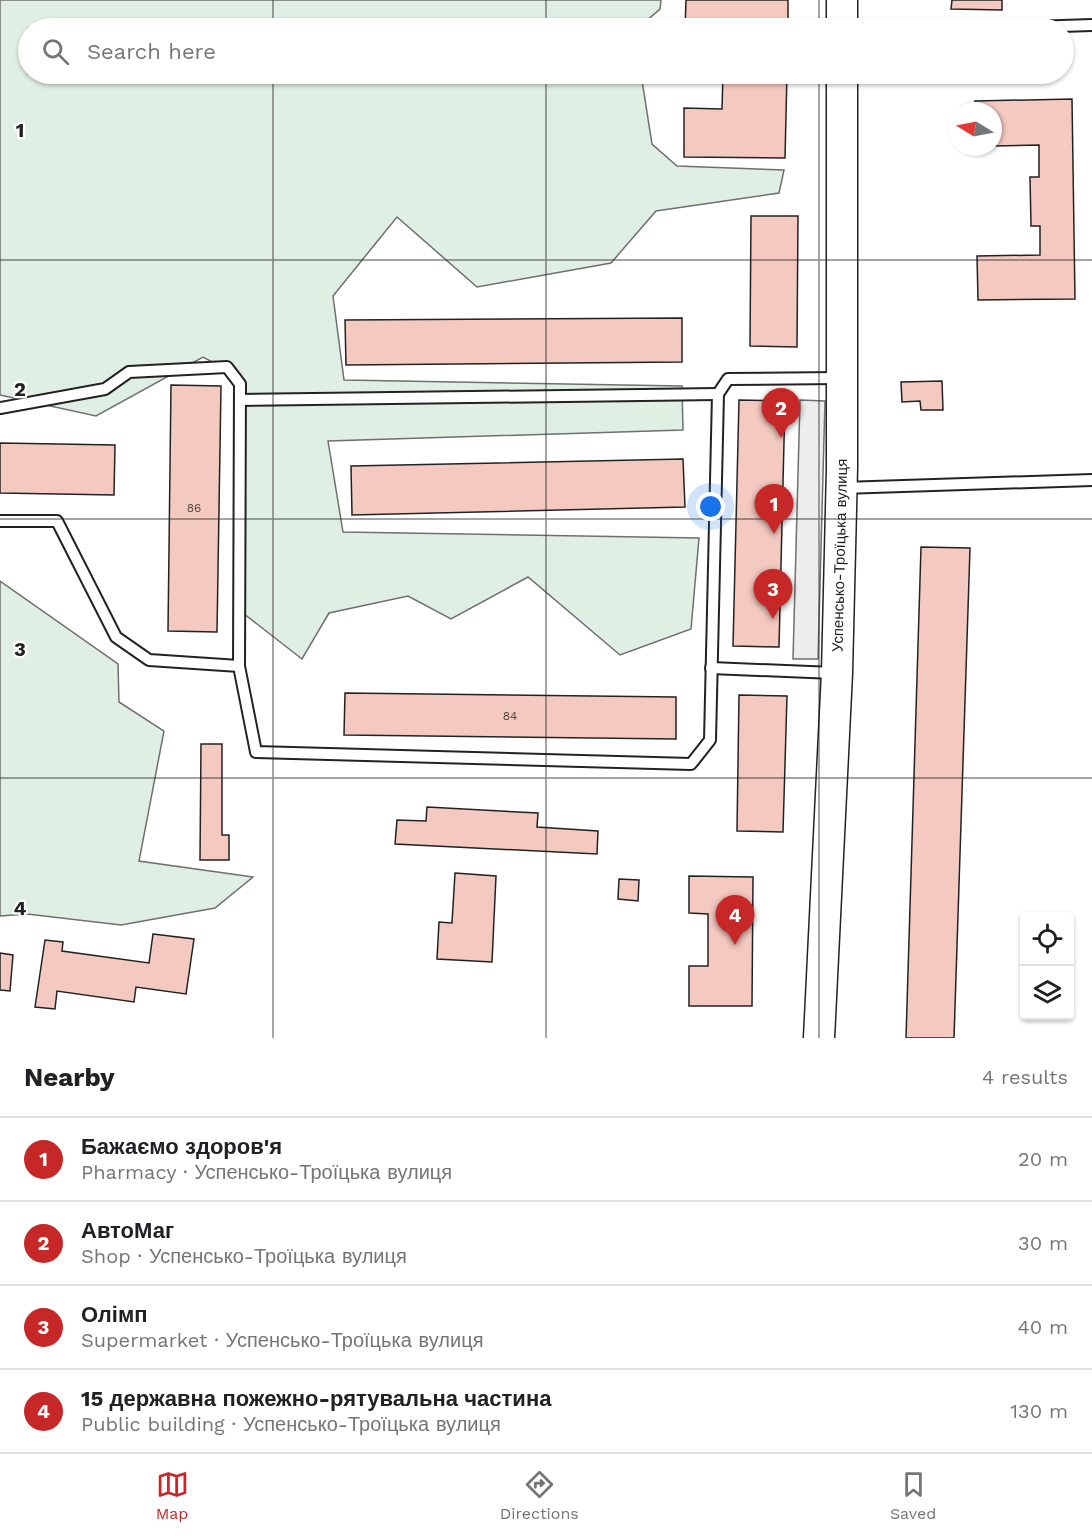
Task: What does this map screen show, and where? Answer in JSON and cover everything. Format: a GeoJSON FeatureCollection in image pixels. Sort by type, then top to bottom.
{"type":"FeatureCollection","features":[{"type":"Feature","properties":{"kind":"main road"},"geometry":{"type":"LineString","coordinates":[[842,0],[842,18]]}},
{"type":"Feature","properties":{"kind":"main road","name":"Успенсько-Троїцька вулиця"},"geometry":{"type":"LineString","coordinates":[[819,1038],[837,673],[842,488],[842,84]]}},
{"type":"Feature","properties":{"kind":"lane"},"geometry":{"type":"LineString","coordinates":[[1074,26],[1092,25]]}},
{"type":"Feature","properties":{"kind":"lane"},"geometry":{"type":"LineString","coordinates":[[0,408],[105,389],[129,372],[227,367],[240,384],[239,666],[256,752],[691,764],[710,740],[718,394],[728,379],[842,378]]}},
{"type":"Feature","properties":{"kind":"lane"},"geometry":{"type":"LineString","coordinates":[[240,400],[718,394]]}},
{"type":"Feature","properties":{"kind":"lane"},"geometry":{"type":"LineString","coordinates":[[842,488],[1092,480]]}},
{"type":"Feature","properties":{"kind":"lane"},"geometry":{"type":"LineString","coordinates":[[0,521],[57,521],[116,637],[149,660],[239,666]]}},
{"type":"Feature","properties":{"kind":"lane"},"geometry":{"type":"LineString","coordinates":[[711,668],[837,673]]}},
{"type":"Feature","properties":{"kind":"green space"},"geometry":{"type":"Polygon","coordinates":[[[0,0],[661,0],[660,9],[650,18],[18,18],[18,84],[643,84],[652,144],[677,166],[784,170],[779,193],[656,211],[611,263],[477,287],[397,217],[333,296],[344,380],[682,386],[683,430],[328,441],[343,532],[699,538],[691,629],[620,655],[528,577],[451,619],[408,596],[329,613],[302,659],[239,610],[237,375],[203,357],[96,416],[0,395],[0,0]]]}},
{"type":"Feature","properties":{"kind":"green space"},"geometry":{"type":"Polygon","coordinates":[[[0,581],[118,664],[119,702],[164,731],[139,861],[253,877],[215,908],[121,925],[27,914],[0,916],[0,581]]]}},
{"type":"Feature","properties":{"kind":"shaded area"},"geometry":{"type":"Polygon","coordinates":[[[800,400],[825,401],[818,659],[793,659],[800,400]]]}},
{"type":"Feature","properties":{"kind":"building"},"geometry":{"type":"Polygon","coordinates":[[[686,0],[788,0],[788,18],[685,18],[686,0]]]}},
{"type":"Feature","properties":{"kind":"building"},"geometry":{"type":"Polygon","coordinates":[[[952,0],[1002,0],[1002,10],[951,9],[952,0]]]}},
{"type":"Feature","properties":{"kind":"building"},"geometry":{"type":"Polygon","coordinates":[[[723,84],[787,84],[785,158],[684,157],[684,108],[722,109],[723,84]]]}},
{"type":"Feature","properties":{"kind":"building"},"geometry":{"type":"Polygon","coordinates":[[[1072,99],[1075,299],[978,300],[977,256],[1040,255],[1040,226],[1031,226],[1030,177],[1039,177],[1039,145],[1002,146],[1002,102],[975,101],[1072,99]]]}},
{"type":"Feature","properties":{"kind":"building"},"geometry":{"type":"Polygon","coordinates":[[[751,216],[798,216],[797,347],[750,346],[751,216]]]}},
{"type":"Feature","properties":{"kind":"building"},"geometry":{"type":"Polygon","coordinates":[[[682,318],[682,362],[346,365],[345,320],[682,318]]]}},
{"type":"Feature","properties":{"kind":"building"},"geometry":{"type":"Polygon","coordinates":[[[942,381],[943,410],[921,410],[920,401],[902,402],[901,382],[942,381]]]}},
{"type":"Feature","properties":{"kind":"building"},"geometry":{"type":"Polygon","coordinates":[[[171,385],[221,386],[217,632],[168,631],[171,385]]]}},
{"type":"Feature","properties":{"kind":"building"},"geometry":{"type":"Polygon","coordinates":[[[739,400],[785,401],[779,647],[733,646],[739,400]]]}},
{"type":"Feature","properties":{"kind":"building"},"geometry":{"type":"Polygon","coordinates":[[[0,443],[115,445],[114,495],[0,493],[0,443]]]}},
{"type":"Feature","properties":{"kind":"building"},"geometry":{"type":"Polygon","coordinates":[[[683,459],[685,507],[352,515],[351,466],[683,459]]]}},
{"type":"Feature","properties":{"kind":"building"},"geometry":{"type":"Polygon","coordinates":[[[921,547],[970,548],[954,1038],[906,1038],[921,547]]]}},
{"type":"Feature","properties":{"kind":"building"},"geometry":{"type":"Polygon","coordinates":[[[345,693],[676,697],[676,739],[344,735],[345,693]]]}},
{"type":"Feature","properties":{"kind":"building"},"geometry":{"type":"Polygon","coordinates":[[[739,695],[787,696],[783,832],[737,831],[739,695]]]}},
{"type":"Feature","properties":{"kind":"building"},"geometry":{"type":"Polygon","coordinates":[[[201,744],[222,744],[222,835],[229,835],[229,860],[200,860],[201,744]]]}},
{"type":"Feature","properties":{"kind":"building"},"geometry":{"type":"Polygon","coordinates":[[[427,807],[538,813],[537,827],[598,831],[597,854],[395,844],[397,820],[426,821],[427,807]]]}},
{"type":"Feature","properties":{"kind":"building"},"geometry":{"type":"Polygon","coordinates":[[[455,873],[496,876],[492,962],[437,959],[439,922],[452,923],[455,873]]]}},
{"type":"Feature","properties":{"kind":"building"},"geometry":{"type":"Polygon","coordinates":[[[689,876],[753,877],[752,1006],[689,1006],[689,966],[708,966],[708,914],[689,913],[689,876]]]}},
{"type":"Feature","properties":{"kind":"building"},"geometry":{"type":"Polygon","coordinates":[[[619,879],[639,880],[638,901],[618,899],[619,879]]]}},
{"type":"Feature","properties":{"kind":"building"},"geometry":{"type":"Polygon","coordinates":[[[153,934],[194,939],[186,994],[136,987],[134,1002],[57,991],[55,1009],[35,1007],[45,940],[63,942],[62,951],[149,963],[153,934]]]}},
{"type":"Feature","properties":{"kind":"building"},"geometry":{"type":"Polygon","coordinates":[[[0,953],[13,955],[10,991],[0,990],[0,953]]]}},
{"type":"Feature","properties":{"kind":"place","name":"АвтоМаг"},"geometry":{"type":"Point","coordinates":[781,438]}},
{"type":"Feature","properties":{"kind":"place","name":"Бажаємо здоров'я"},"geometry":{"type":"Point","coordinates":[774,534]}},
{"type":"Feature","properties":{"kind":"place","name":"Олімп"},"geometry":{"type":"Point","coordinates":[773,619]}},
{"type":"Feature","properties":{"kind":"place","name":"15 державна пожежно-рятувальна частина"},"geometry":{"type":"Point","coordinates":[735,945]}}]}
